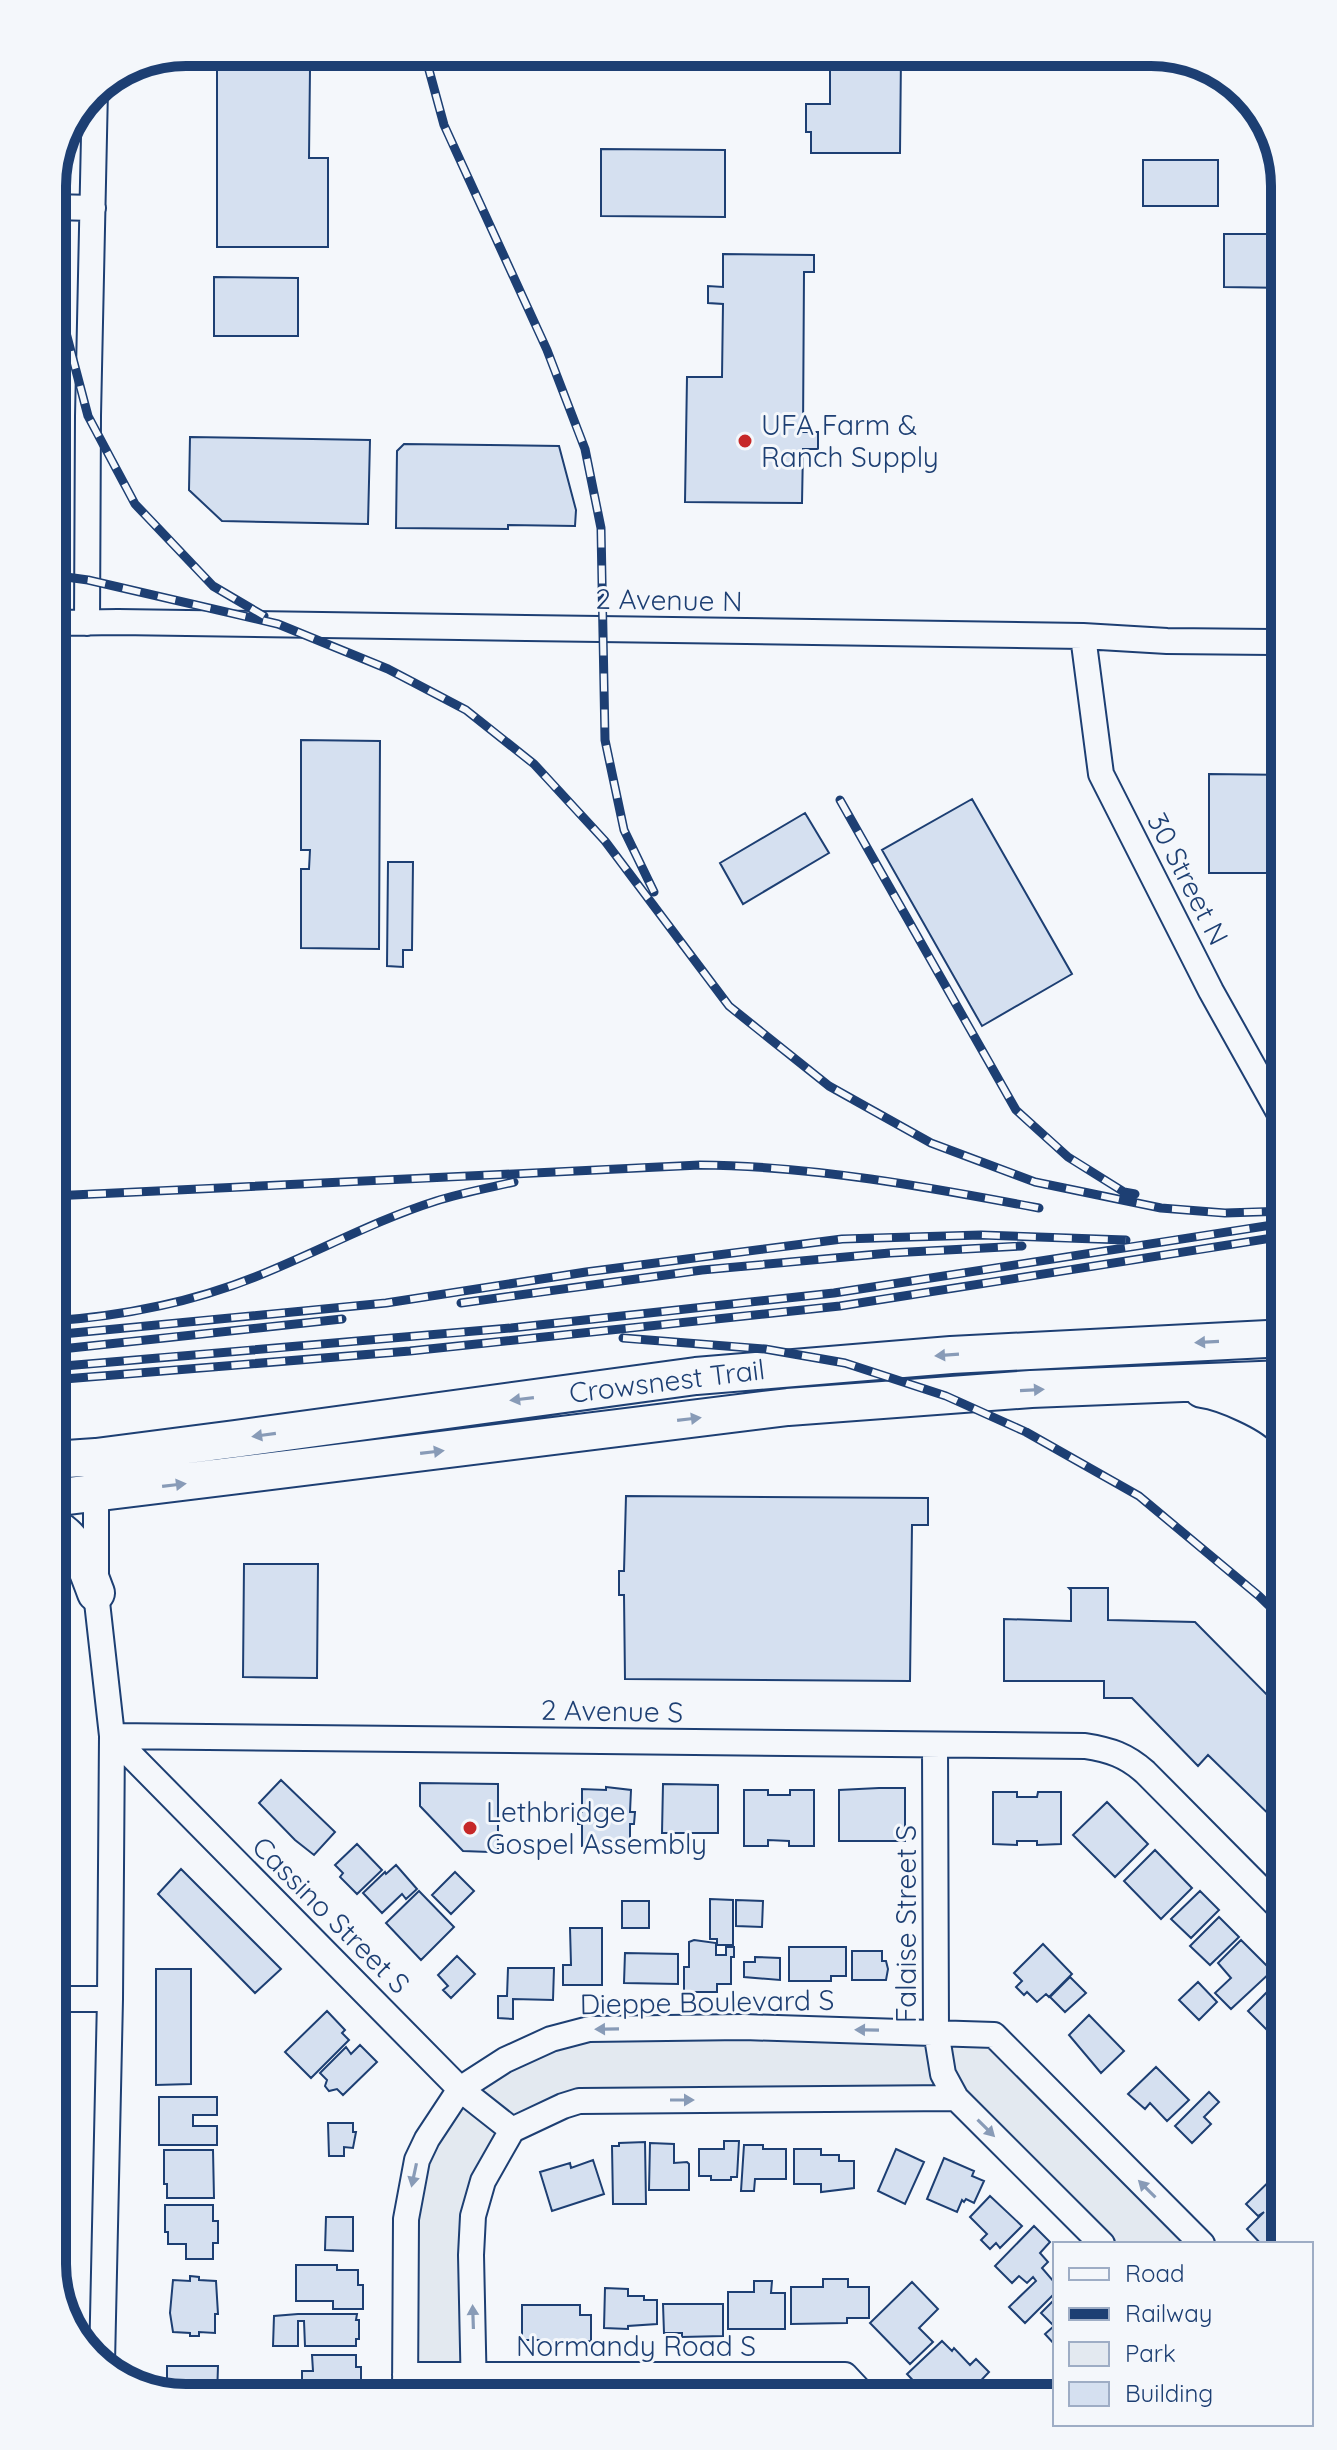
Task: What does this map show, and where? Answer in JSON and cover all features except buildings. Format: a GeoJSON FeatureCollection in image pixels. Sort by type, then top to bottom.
{"type":"FeatureCollection","features":[{"type":"Feature","properties":{"kind":"highway","name":"Crowsnest Trail"},"geometry":{"type":"LineString","coordinates":[[66,1459],[696,1376],[951,1355],[1271,1339]]}},
{"type":"Feature","properties":{"kind":"highway","name":"Crowsnest Trail"},"geometry":{"type":"LineString","coordinates":[[66,1497],[788,1407],[1031,1389],[1271,1380]]}},
{"type":"Feature","properties":{"kind":"highway"},"geometry":{"type":"LineString","coordinates":[[1161,1384],[1213,1390],[1271,1417]]}},
{"type":"Feature","properties":{"kind":"highway"},"geometry":{"type":"LineString","coordinates":[[66,1535],[79,1550],[96,1593]]}},
{"type":"Feature","properties":{"kind":"street"},"geometry":{"type":"LineString","coordinates":[[87,623],[95,109]]}},
{"type":"Feature","properties":{"kind":"street"},"geometry":{"type":"LineString","coordinates":[[66,207],[93,208]]}},
{"type":"Feature","properties":{"kind":"street","name":"2 Avenue N"},"geometry":{"type":"LineString","coordinates":[[66,623],[1083,636],[1271,642]]}},
{"type":"Feature","properties":{"kind":"street","name":"30 Street N"},"geometry":{"type":"LineString","coordinates":[[1083,636],[1101,774],[1211,991],[1271,1098]]}},
{"type":"Feature","properties":{"kind":"street"},"geometry":{"type":"LineString","coordinates":[[96,1457],[96,1593],[112,1736],[102,2349]]}},
{"type":"Feature","properties":{"kind":"street","name":"2 Avenue S"},"geometry":{"type":"LineString","coordinates":[[112,1736],[1085,1746],[1129,1757],[1271,1899]]}},
{"type":"Feature","properties":{"kind":"street","name":"Cassino Street S"},"geometry":{"type":"LineString","coordinates":[[112,1736],[460,2089],[512,2130]]}},
{"type":"Feature","properties":{"kind":"street","name":"Falaise Street S"},"geometry":{"type":"LineString","coordinates":[[935,1745],[936,2031],[943,2074],[956,2098]]}},
{"type":"Feature","properties":{"kind":"street"},"geometry":{"type":"LineString","coordinates":[[66,1999],[110,1999]]}},
{"type":"Feature","properties":{"kind":"street","name":"Dieppe Boulevard S"},"geometry":{"type":"LineString","coordinates":[[405,2384],[406,2219],[417,2160],[427,2139],[460,2089],[505,2060],[540,2044],[589,2029],[744,2027],[994,2035],[1200,2242]]}},
{"type":"Feature","properties":{"kind":"street"},"geometry":{"type":"LineString","coordinates":[[474,2384],[471,2255],[473,2216],[483,2181],[512,2130],[579,2101],[956,2098],[1100,2242]]}},
{"type":"Feature","properties":{"kind":"street","name":"Normandy Road S"},"geometry":{"type":"LineString","coordinates":[[541,2384],[845,2375],[853,2384]]}},
{"type":"Feature","properties":{"kind":"green space"},"geometry":{"type":"Polygon","coordinates":[[[994,2035],[1200,2242],[1100,2242],[955,2098],[579,2101],[512,2130],[483,2181],[474,2384],[405,2384],[411,2186],[460,2089],[551,2039],[994,2035]]]}},
{"type":"Feature","properties":{"kind":"railway"},"geometry":{"type":"LineString","coordinates":[[428,66],[444,125],[547,350],[585,449],[601,528],[605,740],[624,830],[654,892]]}},
{"type":"Feature","properties":{"kind":"railway"},"geometry":{"type":"LineString","coordinates":[[66,333],[88,416],[135,504],[213,586],[264,616]]}},
{"type":"Feature","properties":{"kind":"railway"},"geometry":{"type":"LineString","coordinates":[[66,577],[278,624],[388,669],[466,710],[534,764],[605,841],[729,1006],[829,1086],[931,1143],[1035,1182],[1161,1208],[1225,1213],[1271,1211]]}},
{"type":"Feature","properties":{"kind":"railway"},"geometry":{"type":"LineString","coordinates":[[840,800],[1016,1110],[1068,1157],[1124,1192],[1135,1194]]}},
{"type":"Feature","properties":{"kind":"railway"},"geometry":{"type":"LineString","coordinates":[[66,1195],[700,1165],[828,1174],[913,1185],[1039,1208]]}},
{"type":"Feature","properties":{"kind":"railway"},"geometry":{"type":"LineString","coordinates":[[66,1320],[130,1312],[206,1294],[278,1268],[413,1209],[514,1182]]}},
{"type":"Feature","properties":{"kind":"railway"},"geometry":{"type":"LineString","coordinates":[[66,1366],[511,1328],[834,1293],[1271,1225]]}},
{"type":"Feature","properties":{"kind":"railway"},"geometry":{"type":"LineString","coordinates":[[66,1334],[386,1303],[586,1272],[842,1239],[981,1235],[1126,1240]]}},
{"type":"Feature","properties":{"kind":"railway"},"geometry":{"type":"LineString","coordinates":[[66,1379],[410,1351],[840,1306],[1271,1238]]}},
{"type":"Feature","properties":{"kind":"railway"},"geometry":{"type":"LineString","coordinates":[[461,1303],[702,1270],[890,1253],[1022,1246]]}},
{"type":"Feature","properties":{"kind":"railway"},"geometry":{"type":"LineString","coordinates":[[66,1349],[342,1319]]}},
{"type":"Feature","properties":{"kind":"railway"},"geometry":{"type":"LineString","coordinates":[[623,1338],[765,1349],[845,1363],[946,1396],[1026,1432],[1139,1496],[1271,1608]]}},
{"type":"Feature","properties":{"kind":"place","name":"UFA Farm & Ranch Supply"},"geometry":{"type":"Point","coordinates":[745,441]}},
{"type":"Feature","properties":{"kind":"place","name":"Lethbridge Gospel Assembly"},"geometry":{"type":"Point","coordinates":[470,1828]}}]}
